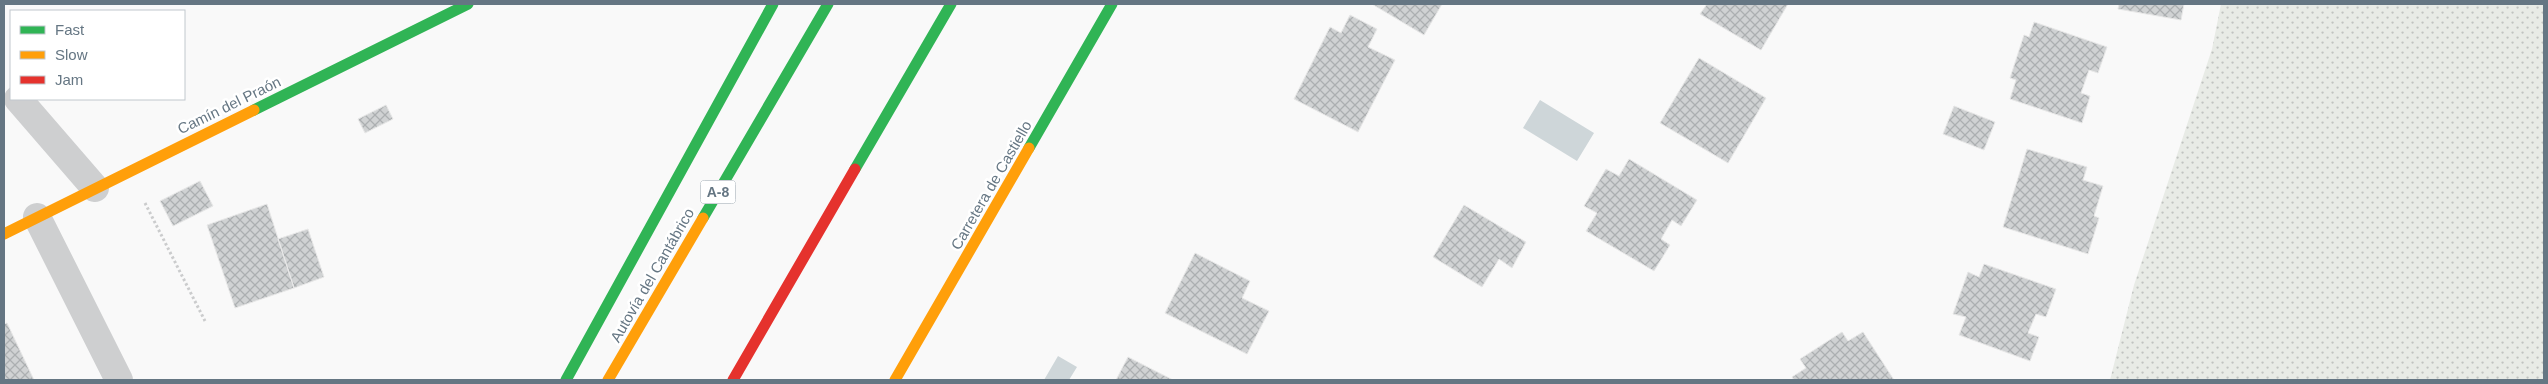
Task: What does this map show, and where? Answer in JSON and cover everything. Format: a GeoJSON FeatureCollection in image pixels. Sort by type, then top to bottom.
{"type":"FeatureCollection","features":[{"type":"Feature","properties":{"kind":"main road","name":"Camín del Praón"},"geometry":{"type":"LineString","coordinates":[[4,234],[468,4]]}},
{"type":"Feature","properties":{"kind":"main road"},"geometry":{"type":"LineString","coordinates":[[566,380],[773,4]]}},
{"type":"Feature","properties":{"kind":"main road","name":"Autovía del Cantábrico"},"geometry":{"type":"LineString","coordinates":[[608,380],[828,4]]}},
{"type":"Feature","properties":{"kind":"main road"},"geometry":{"type":"LineString","coordinates":[[733,380],[951,4]]}},
{"type":"Feature","properties":{"kind":"main road","name":"Carretera de Castiello"},"geometry":{"type":"LineString","coordinates":[[896,380],[1112,4]]}},
{"type":"Feature","properties":{"kind":"street"},"geometry":{"type":"LineString","coordinates":[[19,100],[95,188]]}},
{"type":"Feature","properties":{"kind":"street"},"geometry":{"type":"LineString","coordinates":[[37,218],[119,380]]}},
{"type":"Feature","properties":{"kind":"path"},"geometry":{"type":"LineString","coordinates":[[129,171],[206,321]]}},
{"type":"Feature","properties":{"kind":"shaded area"},"geometry":{"type":"Polygon","coordinates":[[[2221,4],[2544,4],[2544,379],[2110,380],[2134,285],[2212,49],[2221,4]]]}},
{"type":"Feature","properties":{"kind":"shaded area"},"geometry":{"type":"Polygon","coordinates":[[[1540,100],[1594,133],[1577,161],[1523,128],[1540,100]]]}},
{"type":"Feature","properties":{"kind":"shaded area"},"geometry":{"type":"Polygon","coordinates":[[[1058,356],[1077,367],[1069,380],[1044,380],[1058,356]]]}},
{"type":"Feature","properties":{"kind":"building"},"geometry":{"type":"Polygon","coordinates":[[[1372,4],[1442,4],[1424,35],[1372,4]]]}},
{"type":"Feature","properties":{"kind":"building"},"geometry":{"type":"Polygon","coordinates":[[[1707,4],[1788,4],[1761,50],[1700,14],[1707,4]]]}},
{"type":"Feature","properties":{"kind":"building"},"geometry":{"type":"Polygon","coordinates":[[[2119,4],[2184,4],[2181,20],[2118,9],[2119,4]]]}},
{"type":"Feature","properties":{"kind":"building"},"geometry":{"type":"Polygon","coordinates":[[[1350,15],[1377,29],[1368,47],[1395,60],[1358,132],[1294,99],[1330,27],[1341,33],[1350,15]]]}},
{"type":"Feature","properties":{"kind":"building"},"geometry":{"type":"Polygon","coordinates":[[[2034,22],[2107,47],[2098,73],[2089,70],[2081,93],[2090,96],[2082,123],[2010,99],[2016,80],[2010,78],[2024,35],[2029,37],[2034,22]]]}},
{"type":"Feature","properties":{"kind":"building"},"geometry":{"type":"Polygon","coordinates":[[[1699,58],[1766,98],[1728,163],[1660,123],[1699,58]]]}},
{"type":"Feature","properties":{"kind":"building"},"geometry":{"type":"Polygon","coordinates":[[[386,105],[393,119],[365,133],[358,119],[386,105]]]}},
{"type":"Feature","properties":{"kind":"building"},"geometry":{"type":"Polygon","coordinates":[[[1954,106],[1995,122],[1984,150],[1943,134],[1954,106]]]}},
{"type":"Feature","properties":{"kind":"building"},"geometry":{"type":"Polygon","coordinates":[[[2027,149],[2087,167],[2083,180],[2103,186],[2094,216],[2099,218],[2088,254],[2003,227],[2027,149]]]}},
{"type":"Feature","properties":{"kind":"building"},"geometry":{"type":"Polygon","coordinates":[[[1629,159],[1697,200],[1681,226],[1672,220],[1661,239],[1670,245],[1654,271],[1586,231],[1597,213],[1584,206],[1606,169],[1619,176],[1629,159]]]}},
{"type":"Feature","properties":{"kind":"building"},"geometry":{"type":"Polygon","coordinates":[[[200,181],[213,206],[173,226],[160,201],[200,181]]]}},
{"type":"Feature","properties":{"kind":"building"},"geometry":{"type":"Polygon","coordinates":[[[267,204],[294,288],[235,308],[207,225],[267,204]]]}},
{"type":"Feature","properties":{"kind":"building"},"geometry":{"type":"Polygon","coordinates":[[[1464,205],[1526,242],[1512,268],[1499,259],[1482,287],[1433,257],[1464,205]]]}},
{"type":"Feature","properties":{"kind":"building"},"geometry":{"type":"Polygon","coordinates":[[[308,229],[324,277],[294,288],[278,239],[308,229]]]}},
{"type":"Feature","properties":{"kind":"building"},"geometry":{"type":"Polygon","coordinates":[[[1195,253],[1250,281],[1242,298],[1269,311],[1247,354],[1165,313],[1195,253]]]}},
{"type":"Feature","properties":{"kind":"building"},"geometry":{"type":"Polygon","coordinates":[[[1984,264],[2056,289],[2046,317],[2036,314],[2028,333],[2039,337],[2030,361],[1959,335],[1966,317],[1953,314],[1968,272],[1979,277],[1984,264]]]}},
{"type":"Feature","properties":{"kind":"building"},"geometry":{"type":"Polygon","coordinates":[[[7,323],[34,380],[4,380],[4,324],[7,323]]]}},
{"type":"Feature","properties":{"kind":"building"},"geometry":{"type":"Polygon","coordinates":[[[1842,332],[1848,341],[1863,332],[1894,380],[1794,380],[1792,377],[1806,368],[1800,359],[1842,332]]]}},
{"type":"Feature","properties":{"kind":"building"},"geometry":{"type":"Polygon","coordinates":[[[1128,357],[1173,380],[1116,380],[1128,357]]]}},
{"type":"Feature","properties":{"kind":"traffic: fast"},"geometry":{"type":"LineString","coordinates":[[254,110],[468,4]]}},
{"type":"Feature","properties":{"kind":"traffic: fast"},"geometry":{"type":"LineString","coordinates":[[566,380],[773,4]]}},
{"type":"Feature","properties":{"kind":"traffic: fast"},"geometry":{"type":"LineString","coordinates":[[703,218],[828,4]]}},
{"type":"Feature","properties":{"kind":"traffic: fast"},"geometry":{"type":"LineString","coordinates":[[855,169],[951,4]]}},
{"type":"Feature","properties":{"kind":"traffic: fast"},"geometry":{"type":"LineString","coordinates":[[1029,148],[1112,4]]}},
{"type":"Feature","properties":{"kind":"traffic: slow"},"geometry":{"type":"LineString","coordinates":[[4,234],[254,110]]}},
{"type":"Feature","properties":{"kind":"traffic: slow"},"geometry":{"type":"LineString","coordinates":[[895,380],[1029,148]]}},
{"type":"Feature","properties":{"kind":"traffic: slow"},"geometry":{"type":"LineString","coordinates":[[608,380],[703,218]]}},
{"type":"Feature","properties":{"kind":"traffic: jam"},"geometry":{"type":"LineString","coordinates":[[733,380],[855,169]]}}]}
